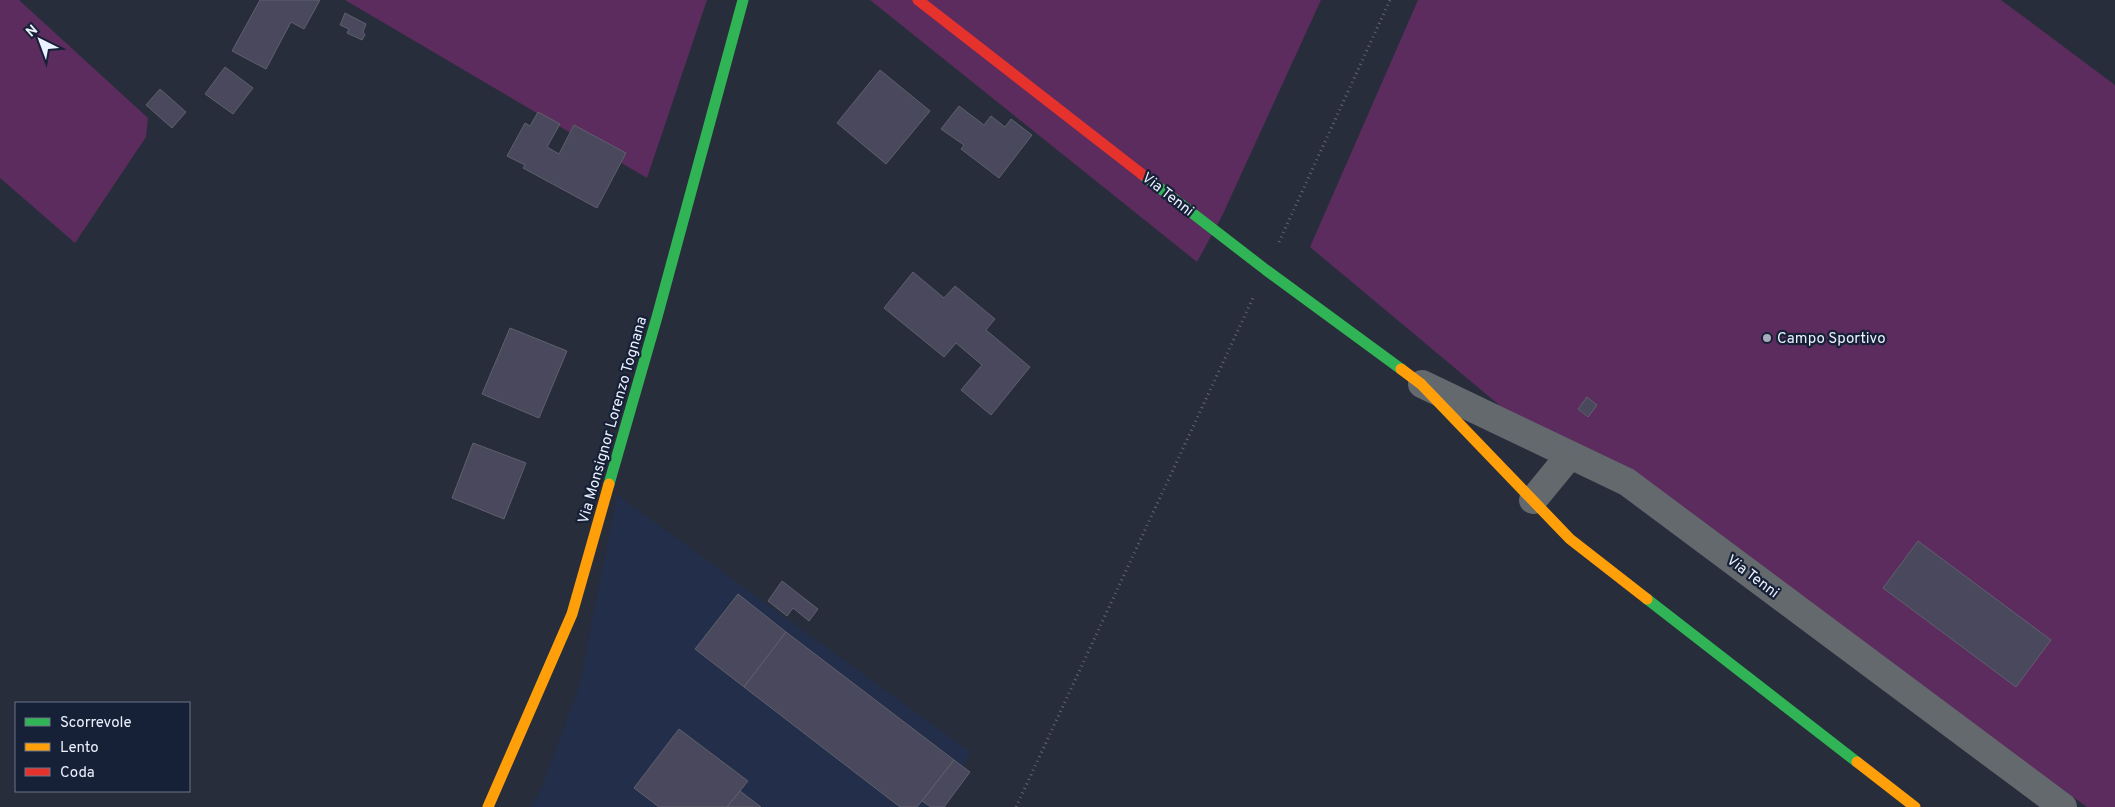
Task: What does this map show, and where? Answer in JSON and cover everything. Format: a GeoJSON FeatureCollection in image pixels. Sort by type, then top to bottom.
{"type":"FeatureCollection","features":[{"type":"Feature","properties":{"kind":"street","name":"Via Monsignor Lorenzo Tognana"},"geometry":{"type":"LineString","coordinates":[[488,807],[572,614],[744,0]]}},
{"type":"Feature","properties":{"kind":"street","name":"Via Tenni"},"geometry":{"type":"LineString","coordinates":[[918,0],[1266,270],[1421,384],[1570,539],[1915,807]]}},
{"type":"Feature","properties":{"kind":"street","name":"Via Tenni"},"geometry":{"type":"LineString","coordinates":[[1421,384],[1627,482],[2063,807]]}},
{"type":"Feature","properties":{"kind":"street"},"geometry":{"type":"LineString","coordinates":[[1533,500],[1570,455]]}},
{"type":"Feature","properties":{"kind":"path"},"geometry":{"type":"LineString","coordinates":[[1016,807],[1390,0]]}},
{"type":"Feature","properties":{"kind":"shaded area"},"geometry":{"type":"Polygon","coordinates":[[[0,0],[19,0],[148,118],[146,137],[75,243],[0,178],[0,0]]]}},
{"type":"Feature","properties":{"kind":"shaded area"},"geometry":{"type":"Polygon","coordinates":[[[345,0],[707,0],[647,178],[345,0]]]}},
{"type":"Feature","properties":{"kind":"shaded area"},"geometry":{"type":"Polygon","coordinates":[[[870,0],[1321,0],[1222,216],[1197,262],[870,0]]]}},
{"type":"Feature","properties":{"kind":"shaded area","name":"Campo Sportivo"},"geometry":{"type":"Polygon","coordinates":[[[1418,0],[2001,0],[2115,85],[2115,807],[2087,807],[1610,466],[1529,430],[1310,247],[1418,0]]]}},
{"type":"Feature","properties":{"kind":"shaded area"},"geometry":{"type":"Polygon","coordinates":[[[617,495],[970,752],[944,807],[531,807],[542,787],[580,684],[617,495]]]}},
{"type":"Feature","properties":{"kind":"building"},"geometry":{"type":"Polygon","coordinates":[[[260,0],[320,0],[304,29],[291,22],[266,69],[232,51],[260,0]]]}},
{"type":"Feature","properties":{"kind":"building"},"geometry":{"type":"Polygon","coordinates":[[[345,13],[366,24],[363,32],[365,35],[362,40],[347,33],[349,29],[340,25],[345,13]]]}},
{"type":"Feature","properties":{"kind":"building"},"geometry":{"type":"Polygon","coordinates":[[[225,67],[253,88],[233,114],[205,94],[225,67]]]}},
{"type":"Feature","properties":{"kind":"building"},"geometry":{"type":"Polygon","coordinates":[[[880,70],[930,111],[886,164],[837,123],[880,70]]]}},
{"type":"Feature","properties":{"kind":"building"},"geometry":{"type":"Polygon","coordinates":[[[160,89],[186,112],[172,128],[146,105],[160,89]]]}},
{"type":"Feature","properties":{"kind":"building"},"geometry":{"type":"Polygon","coordinates":[[[959,106],[984,125],[991,116],[1005,127],[1011,119],[1032,135],[999,178],[961,149],[964,145],[941,129],[959,106]]]}},
{"type":"Feature","properties":{"kind":"building"},"geometry":{"type":"Polygon","coordinates":[[[538,112],[560,124],[547,147],[559,154],[574,125],[626,153],[597,208],[523,168],[525,165],[507,156],[525,123],[530,126],[538,112]]]}},
{"type":"Feature","properties":{"kind":"building"},"geometry":{"type":"Polygon","coordinates":[[[913,272],[944,298],[955,286],[995,319],[986,330],[1030,367],[991,415],[961,390],[982,365],[956,343],[944,357],[884,308],[913,272]]]}},
{"type":"Feature","properties":{"kind":"building"},"geometry":{"type":"Polygon","coordinates":[[[510,328],[567,351],[539,418],[482,394],[510,328]]]}},
{"type":"Feature","properties":{"kind":"building"},"geometry":{"type":"Polygon","coordinates":[[[1587,397],[1597,405],[1588,417],[1578,409],[1587,397]]]}},
{"type":"Feature","properties":{"kind":"building"},"geometry":{"type":"Polygon","coordinates":[[[473,443],[526,463],[504,519],[452,498],[473,443]]]}},
{"type":"Feature","properties":{"kind":"building"},"geometry":{"type":"Polygon","coordinates":[[[1918,541],[2051,640],[2016,687],[1883,588],[1918,541]]]}},
{"type":"Feature","properties":{"kind":"building"},"geometry":{"type":"Polygon","coordinates":[[[782,581],[818,609],[809,621],[793,608],[787,616],[768,601],[782,581]]]}},
{"type":"Feature","properties":{"kind":"building"},"geometry":{"type":"Polygon","coordinates":[[[738,594],[786,632],[744,687],[695,649],[738,594]]]}},
{"type":"Feature","properties":{"kind":"building"},"geometry":{"type":"Polygon","coordinates":[[[786,632],[954,760],[917,807],[900,807],[744,687],[786,632]]]}},
{"type":"Feature","properties":{"kind":"building"},"geometry":{"type":"Polygon","coordinates":[[[679,729],[748,781],[727,807],[659,807],[634,788],[679,729]]]}},
{"type":"Feature","properties":{"kind":"building"},"geometry":{"type":"Polygon","coordinates":[[[954,760],[970,772],[944,807],[931,807],[922,801],[954,760]]]}},
{"type":"Feature","properties":{"kind":"building"},"geometry":{"type":"Polygon","coordinates":[[[740,791],[761,807],[727,807],[740,791]]]}},
{"type":"Feature","properties":{"kind":"traffic: fast"},"geometry":{"type":"LineString","coordinates":[[609,484],[657,317],[743,0]]}},
{"type":"Feature","properties":{"kind":"traffic: fast"},"geometry":{"type":"LineString","coordinates":[[1143,175],[1266,270],[1401,369]]}},
{"type":"Feature","properties":{"kind":"traffic: fast"},"geometry":{"type":"LineString","coordinates":[[1647,599],[1857,762]]}},
{"type":"Feature","properties":{"kind":"traffic: slow"},"geometry":{"type":"LineString","coordinates":[[1401,369],[1421,384],[1570,539],[1647,599]]}},
{"type":"Feature","properties":{"kind":"traffic: slow"},"geometry":{"type":"LineString","coordinates":[[488,807],[572,614],[609,484]]}},
{"type":"Feature","properties":{"kind":"traffic: slow"},"geometry":{"type":"LineString","coordinates":[[1857,762],[1915,807]]}},
{"type":"Feature","properties":{"kind":"traffic: jam"},"geometry":{"type":"LineString","coordinates":[[918,0],[1143,175]]}},
{"type":"Feature","properties":{"kind":"place","name":"Campo Sportivo"},"geometry":{"type":"Point","coordinates":[1767,338]}}]}
